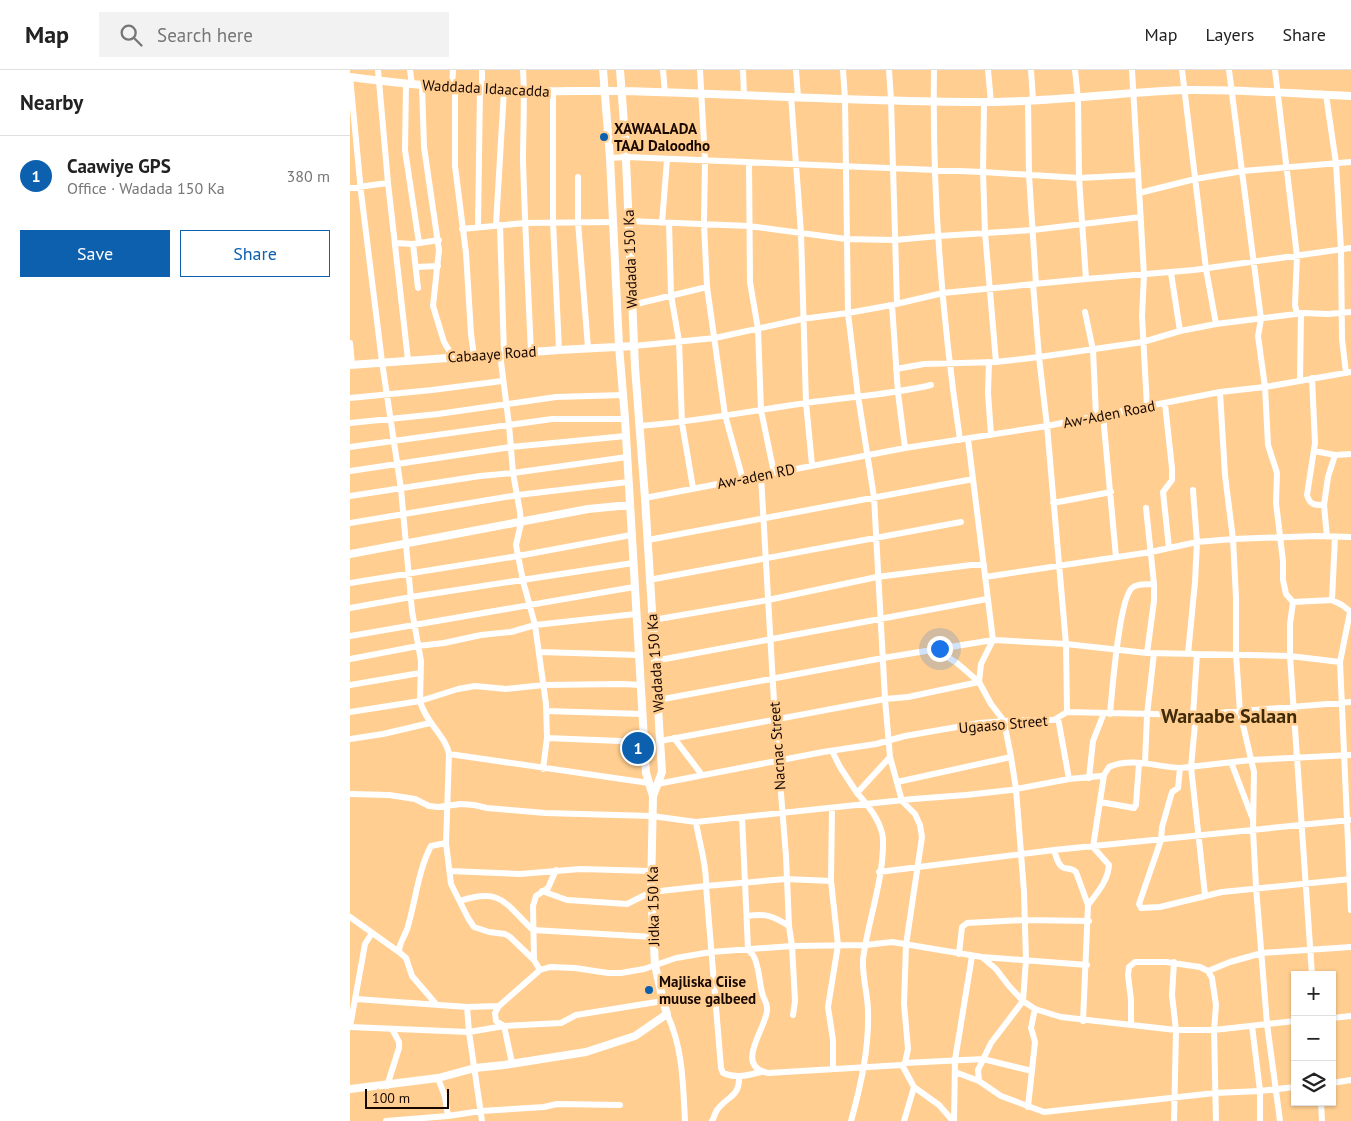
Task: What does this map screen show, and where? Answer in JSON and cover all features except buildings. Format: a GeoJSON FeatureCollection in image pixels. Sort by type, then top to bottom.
{"type":"FeatureCollection","features":[{"type":"Feature","properties":{"kind":"street"},"geometry":{"type":"LineString","coordinates":[[378,70],[388,183],[408,360]]}},
{"type":"Feature","properties":{"kind":"street"},"geometry":{"type":"LineString","coordinates":[[410,70],[405,150],[416,244],[418,288]]}},
{"type":"Feature","properties":{"kind":"street"},"geometry":{"type":"LineString","coordinates":[[453,70],[455,166],[467,269],[470,334],[474,356]]}},
{"type":"Feature","properties":{"kind":"street"},"geometry":{"type":"LineString","coordinates":[[478,226],[482,70]]}},
{"type":"Feature","properties":{"kind":"street"},"geometry":{"type":"LineString","coordinates":[[523,70],[525,91],[523,148],[525,223],[531,352]]}},
{"type":"Feature","properties":{"kind":"street","name":"Wadada 150 Ka"},"geometry":{"type":"LineString","coordinates":[[603,70],[614,222],[619,346],[634,563],[640,686],[646,773],[653,783],[653,796]]}},
{"type":"Feature","properties":{"kind":"street","name":"Wadada 150 Ka"},"geometry":{"type":"LineString","coordinates":[[620,70],[626,157],[634,346],[662,772],[653,783]]}},
{"type":"Feature","properties":{"kind":"street"},"geometry":{"type":"LineString","coordinates":[[663,70],[665,93]]}},
{"type":"Feature","properties":{"kind":"street"},"geometry":{"type":"LineString","coordinates":[[700,70],[705,160],[704,224],[707,287],[725,415],[743,480]]}},
{"type":"Feature","properties":{"kind":"street"},"geometry":{"type":"LineString","coordinates":[[743,70],[744,95]]}},
{"type":"Feature","properties":{"kind":"street"},"geometry":{"type":"LineString","coordinates":[[796,70],[795,96],[801,233],[802,319],[806,403],[812,465]]}},
{"type":"Feature","properties":{"kind":"street"},"geometry":{"type":"LineString","coordinates":[[843,70],[848,313],[866,455],[874,498],[884,699],[890,758],[902,801],[915,814],[920,825],[922,837],[906,945],[904,1004],[908,1049],[904,1064],[914,1087],[939,1105],[953,1121]]}},
{"type":"Feature","properties":{"kind":"street"},"geometry":{"type":"LineString","coordinates":[[889,70],[892,100],[896,369],[905,448]]}},
{"type":"Feature","properties":{"kind":"street"},"geometry":{"type":"LineString","coordinates":[[934,70],[936,170],[943,293],[949,364],[960,440]]}},
{"type":"Feature","properties":{"kind":"street"},"geometry":{"type":"LineString","coordinates":[[988,70],[983,172],[985,233],[991,288],[993,362],[988,393],[990,435]]}},
{"type":"Feature","properties":{"kind":"street"},"geometry":{"type":"LineString","coordinates":[[1031,70],[1029,175],[1039,358],[1047,426],[1066,644],[1067,712]]}},
{"type":"Feature","properties":{"kind":"street"},"geometry":{"type":"LineString","coordinates":[[1075,70],[1078,98],[1079,178],[1086,279]]}},
{"type":"Feature","properties":{"kind":"street"},"geometry":{"type":"LineString","coordinates":[[1132,70],[1144,275],[1142,316],[1147,407]]}},
{"type":"Feature","properties":{"kind":"street"},"geometry":{"type":"LineString","coordinates":[[1182,70],[1206,269],[1216,324]]}},
{"type":"Feature","properties":{"kind":"street"},"geometry":{"type":"LineString","coordinates":[[1229,70],[1261,319],[1258,336],[1266,387],[1268,445],[1277,473],[1276,503],[1284,561],[1283,580],[1286,594],[1293,602],[1290,624],[1290,656],[1312,971]]}},
{"type":"Feature","properties":{"kind":"street"},"geometry":{"type":"LineString","coordinates":[[1275,70],[1297,256],[1296,305],[1299,314],[1300,380]]}},
{"type":"Feature","properties":{"kind":"street"},"geometry":{"type":"LineString","coordinates":[[350,77],[382,362],[398,464],[414,625],[421,661],[420,701],[430,723],[448,748],[449,754],[446,844],[451,884],[474,927],[489,932],[505,934],[534,960],[540,970]]}},
{"type":"Feature","properties":{"kind":"street","name":"Waddada Idaacadda"},"geometry":{"type":"LineString","coordinates":[[350,77],[422,86],[525,91],[622,91],[934,101],[987,102],[1078,98],[1184,90],[1232,90],[1351,96]]}},
{"type":"Feature","properties":{"kind":"street"},"geometry":{"type":"LineString","coordinates":[[422,86],[424,147],[440,250],[433,306],[444,342],[453,357]]}},
{"type":"Feature","properties":{"kind":"street"},"geometry":{"type":"LineString","coordinates":[[504,90],[498,225],[502,381],[521,523],[516,545],[523,581],[531,604],[535,625],[547,711],[547,738],[543,769]]}},
{"type":"Feature","properties":{"kind":"street"},"geometry":{"type":"LineString","coordinates":[[553,91],[553,222],[559,350]]}},
{"type":"Feature","properties":{"kind":"street"},"geometry":{"type":"LineString","coordinates":[[1326,95],[1336,163],[1341,250],[1340,313],[1342,339],[1348,372]]}},
{"type":"Feature","properties":{"kind":"street"},"geometry":{"type":"LineString","coordinates":[[610,158],[626,157],[846,166],[1079,178],[1138,175]]}},
{"type":"Feature","properties":{"kind":"street"},"geometry":{"type":"LineString","coordinates":[[662,223],[667,159]]}},
{"type":"Feature","properties":{"kind":"street"},"geometry":{"type":"LineString","coordinates":[[1139,193],[1195,179],[1242,171],[1351,162]]}},
{"type":"Feature","properties":{"kind":"street"},"geometry":{"type":"LineString","coordinates":[[750,163],[750,282],[758,329],[761,410],[774,473]]}},
{"type":"Feature","properties":{"kind":"street"},"geometry":{"type":"LineString","coordinates":[[578,177],[578,222],[588,348]]}},
{"type":"Feature","properties":{"kind":"street"},"geometry":{"type":"LineString","coordinates":[[350,188],[388,183]]}},
{"type":"Feature","properties":{"kind":"street"},"geometry":{"type":"LineString","coordinates":[[629,222],[749,226],[846,239],[895,240],[1033,230],[1141,217]]}},
{"type":"Feature","properties":{"kind":"street"},"geometry":{"type":"LineString","coordinates":[[462,229],[525,223],[614,222]]}},
{"type":"Feature","properties":{"kind":"street"},"geometry":{"type":"LineString","coordinates":[[669,223],[671,295],[680,342],[682,423],[693,488]]}},
{"type":"Feature","properties":{"kind":"street"},"geometry":{"type":"LineString","coordinates":[[395,243],[416,244],[439,240]]}},
{"type":"Feature","properties":{"kind":"street"},"geometry":{"type":"LineString","coordinates":[[634,346],[715,338],[802,319],[848,313],[943,293],[1171,273],[1351,248]]}},
{"type":"Feature","properties":{"kind":"street"},"geometry":{"type":"LineString","coordinates":[[416,267],[438,266]]}},
{"type":"Feature","properties":{"kind":"street"},"geometry":{"type":"LineString","coordinates":[[1171,273],[1180,331]]}},
{"type":"Feature","properties":{"kind":"street"},"geometry":{"type":"LineString","coordinates":[[632,305],[707,287]]}},
{"type":"Feature","properties":{"kind":"street"},"geometry":{"type":"LineString","coordinates":[[1084,312],[1092,350],[1111,492],[1116,557]]}},
{"type":"Feature","properties":{"kind":"street"},"geometry":{"type":"LineString","coordinates":[[896,369],[924,364],[993,362],[1039,358],[1143,342],[1180,331],[1216,324],[1299,314],[1351,312]]}},
{"type":"Feature","properties":{"kind":"street"},"geometry":{"type":"LineString","coordinates":[[350,343],[351,365]]}},
{"type":"Feature","properties":{"kind":"street","name":"Cabaaye Road"},"geometry":{"type":"LineString","coordinates":[[351,365],[634,346]]}},
{"type":"Feature","properties":{"kind":"street","name":"Aw-Aden Road"},"geometry":{"type":"LineString","coordinates":[[866,455],[1047,426],[1220,392],[1266,387],[1348,372]]}},
{"type":"Feature","properties":{"kind":"street"},"geometry":{"type":"LineString","coordinates":[[1312,378],[1314,451],[1307,495],[1309,502],[1324,505]]}},
{"type":"Feature","properties":{"kind":"street"},"geometry":{"type":"LineString","coordinates":[[350,398],[502,381]]}},
{"type":"Feature","properties":{"kind":"street"},"geometry":{"type":"LineString","coordinates":[[639,426],[682,423],[806,403],[898,393],[931,385]]}},
{"type":"Feature","properties":{"kind":"street"},"geometry":{"type":"LineString","coordinates":[[1220,392],[1225,475],[1233,539],[1236,654],[1240,712],[1254,772],[1253,830],[1256,887],[1268,1024],[1280,1121]]}},
{"type":"Feature","properties":{"kind":"street"},"geometry":{"type":"LineString","coordinates":[[350,423],[438,414],[556,396],[623,395]]}},
{"type":"Feature","properties":{"kind":"street"},"geometry":{"type":"LineString","coordinates":[[1165,404],[1172,468],[1172,480],[1163,492],[1168,548]]}},
{"type":"Feature","properties":{"kind":"street"},"geometry":{"type":"LineString","coordinates":[[350,447],[552,419],[625,419]]}},
{"type":"Feature","properties":{"kind":"street"},"geometry":{"type":"LineString","coordinates":[[350,470],[511,447],[626,436]]}},
{"type":"Feature","properties":{"kind":"street"},"geometry":{"type":"LineString","coordinates":[[968,439],[993,640],[982,664],[979,682]]}},
{"type":"Feature","properties":{"kind":"street"},"geometry":{"type":"LineString","coordinates":[[1314,451],[1335,455],[1351,454]]}},
{"type":"Feature","properties":{"kind":"street","name":"Aw-aden RD"},"geometry":{"type":"LineString","coordinates":[[645,498],[866,455]]}},
{"type":"Feature","properties":{"kind":"street"},"geometry":{"type":"LineString","coordinates":[[1326,537],[1324,505],[1328,477],[1335,455]]}},
{"type":"Feature","properties":{"kind":"street"},"geometry":{"type":"LineString","coordinates":[[350,496],[480,476],[627,457]]}},
{"type":"Feature","properties":{"kind":"street","name":"Nacnac Street"},"geometry":{"type":"LineString","coordinates":[[761,476],[774,719],[792,946],[795,1001],[793,1015]]}},
{"type":"Feature","properties":{"kind":"street"},"geometry":{"type":"LineString","coordinates":[[648,540],[973,479]]}},
{"type":"Feature","properties":{"kind":"street"},"geometry":{"type":"LineString","coordinates":[[350,523],[518,495],[628,482]]}},
{"type":"Feature","properties":{"kind":"street"},"geometry":{"type":"LineString","coordinates":[[1188,654],[1198,542],[1193,490]]}},
{"type":"Feature","properties":{"kind":"street"},"geometry":{"type":"LineString","coordinates":[[1053,503],[1111,492]]}},
{"type":"Feature","properties":{"kind":"street"},"geometry":{"type":"LineString","coordinates":[[350,554],[588,509],[630,506]]}},
{"type":"Feature","properties":{"kind":"street"},"geometry":{"type":"LineString","coordinates":[[1100,802],[1134,808],[1136,805],[1147,715],[1154,601],[1146,508]]}},
{"type":"Feature","properties":{"kind":"street"},"geometry":{"type":"LineString","coordinates":[[649,580],[961,522]]}},
{"type":"Feature","properties":{"kind":"street"},"geometry":{"type":"LineString","coordinates":[[350,583],[518,556],[632,535]]}},
{"type":"Feature","properties":{"kind":"street"},"geometry":{"type":"LineString","coordinates":[[985,577],[1150,552],[1198,542],[1281,537],[1351,537]]}},
{"type":"Feature","properties":{"kind":"street"},"geometry":{"type":"LineString","coordinates":[[1332,600],[1335,537]]}},
{"type":"Feature","properties":{"kind":"street"},"geometry":{"type":"LineString","coordinates":[[350,608],[634,563]]}},
{"type":"Feature","properties":{"kind":"street"},"geometry":{"type":"LineString","coordinates":[[652,620],[768,600],[877,577],[970,565],[984,565]]}},
{"type":"Feature","properties":{"kind":"street"},"geometry":{"type":"LineString","coordinates":[[1089,778],[1093,741],[1097,729],[1107,714],[1126,597],[1131,589],[1137,585],[1154,584]]}},
{"type":"Feature","properties":{"kind":"street"},"geometry":{"type":"LineString","coordinates":[[350,636],[634,587]]}},
{"type":"Feature","properties":{"kind":"street"},"geometry":{"type":"LineString","coordinates":[[654,661],[987,599]]}},
{"type":"Feature","properties":{"kind":"street"},"geometry":{"type":"LineString","coordinates":[[1293,602],[1332,600],[1351,612],[1340,662],[1341,702],[1347,756],[1351,910]]}},
{"type":"Feature","properties":{"kind":"street"},"geometry":{"type":"LineString","coordinates":[[350,659],[481,635],[511,632],[535,625],[636,614]]}},
{"type":"Feature","properties":{"kind":"street"},"geometry":{"type":"LineString","coordinates":[[658,700],[883,658],[993,640],[1066,644],[1151,653],[1290,656],[1340,662]]}},
{"type":"Feature","properties":{"kind":"street"},"geometry":{"type":"LineString","coordinates":[[936,650],[957,663],[979,682],[988,699],[1004,721],[1016,789],[1026,960],[1023,1001],[991,1044],[978,1070],[979,1082]]}},
{"type":"Feature","properties":{"kind":"street"},"geometry":{"type":"LineString","coordinates":[[540,652],[638,655]]}},
{"type":"Feature","properties":{"kind":"street"},"geometry":{"type":"LineString","coordinates":[[1197,654],[1191,767],[1205,895]]}},
{"type":"Feature","properties":{"kind":"street"},"geometry":{"type":"LineString","coordinates":[[350,685],[420,672]]}},
{"type":"Feature","properties":{"kind":"street"},"geometry":{"type":"LineString","coordinates":[[660,741],[884,699],[908,697],[979,682]]}},
{"type":"Feature","properties":{"kind":"street"},"geometry":{"type":"LineString","coordinates":[[350,712],[420,701],[458,689],[475,686],[506,689],[544,685],[624,684],[640,686]]}},
{"type":"Feature","properties":{"kind":"street","name":"Ugaaso Street"},"geometry":{"type":"LineString","coordinates":[[449,754],[543,769],[653,783],[876,744],[980,723],[1032,719],[1048,721],[1058,718],[1067,712],[1147,715],[1194,714],[1240,712],[1351,702]]}},
{"type":"Feature","properties":{"kind":"street"},"geometry":{"type":"LineString","coordinates":[[547,711],[642,714]]}},
{"type":"Feature","properties":{"kind":"street"},"geometry":{"type":"LineString","coordinates":[[1058,718],[1069,779]]}},
{"type":"Feature","properties":{"kind":"street"},"geometry":{"type":"LineString","coordinates":[[350,739],[383,734],[430,723]]}},
{"type":"Feature","properties":{"kind":"street"},"geometry":{"type":"LineString","coordinates":[[547,738],[644,742]]}},
{"type":"Feature","properties":{"kind":"street"},"geometry":{"type":"LineString","coordinates":[[674,738],[702,775]]}},
{"type":"Feature","properties":{"kind":"street"},"geometry":{"type":"LineString","coordinates":[[832,751],[857,793],[867,804],[877,821],[883,837],[862,972],[868,1019],[864,1068],[851,1121]]}},
{"type":"Feature","properties":{"kind":"street"},"geometry":{"type":"LineString","coordinates":[[1088,905],[1109,872],[1109,865],[1094,847],[1104,775],[1109,767],[1114,764],[1142,763],[1168,768],[1180,768],[1251,760],[1347,756]]}},
{"type":"Feature","properties":{"kind":"street"},"geometry":{"type":"LineString","coordinates":[[897,782],[1010,757]]}},
{"type":"Feature","properties":{"kind":"street"},"geometry":{"type":"LineString","coordinates":[[857,793],[890,758]]}},
{"type":"Feature","properties":{"kind":"street"},"geometry":{"type":"LineString","coordinates":[[1231,762],[1253,819]]}},
{"type":"Feature","properties":{"kind":"street"},"geometry":{"type":"LineString","coordinates":[[1180,768],[1178,785],[1172,792],[1162,827],[1161,840],[1139,904],[1141,908],[1256,887],[1350,879]]}},
{"type":"Feature","properties":{"kind":"street"},"geometry":{"type":"LineString","coordinates":[[350,794],[389,795],[416,800],[438,808],[474,805],[487,808],[544,813],[652,816],[696,822],[1016,789],[1069,779],[1104,775]]}},
{"type":"Feature","properties":{"kind":"street","name":"Jidka 150 Ka"},"geometry":{"type":"LineString","coordinates":[[653,796],[651,892],[654,965],[667,1014]]}},
{"type":"Feature","properties":{"kind":"street"},"geometry":{"type":"LineString","coordinates":[[832,808],[831,882],[838,945],[828,1006],[833,1040],[834,1069]]}},
{"type":"Feature","properties":{"kind":"street"},"geometry":{"type":"LineString","coordinates":[[742,817],[748,949],[753,956],[760,987],[767,1005],[767,1012],[752,1055],[754,1064],[761,1072]]}},
{"type":"Feature","properties":{"kind":"street"},"geometry":{"type":"LineString","coordinates":[[879,872],[1054,850],[1349,820]]}},
{"type":"Feature","properties":{"kind":"street"},"geometry":{"type":"LineString","coordinates":[[696,822],[699,845],[706,872],[711,952],[723,1073],[728,1076],[740,1077],[761,1072],[864,1068],[983,1059],[1032,1071]]}},
{"type":"Feature","properties":{"kind":"street"},"geometry":{"type":"LineString","coordinates":[[399,952],[399,946],[410,919],[423,862],[431,846],[446,844]]}},
{"type":"Feature","properties":{"kind":"street"},"geometry":{"type":"LineString","coordinates":[[1054,850],[1060,865],[1063,868],[1073,869],[1076,872],[1088,905],[1084,1021]]}},
{"type":"Feature","properties":{"kind":"street"},"geometry":{"type":"LineString","coordinates":[[450,872],[520,874],[556,870],[651,871]]}},
{"type":"Feature","properties":{"kind":"street"},"geometry":{"type":"LineString","coordinates":[[534,960],[533,906],[536,896],[548,888],[556,870]]}},
{"type":"Feature","properties":{"kind":"street"},"geometry":{"type":"LineString","coordinates":[[542,891],[567,900],[626,904],[651,892],[706,886],[786,879],[831,882]]}},
{"type":"Feature","properties":{"kind":"street"},"geometry":{"type":"LineString","coordinates":[[460,901],[486,895],[496,897],[505,902],[533,930],[653,937]]}},
{"type":"Feature","properties":{"kind":"street"},"geometry":{"type":"LineString","coordinates":[[746,916],[759,914],[772,916],[789,926]]}},
{"type":"Feature","properties":{"kind":"street"},"geometry":{"type":"LineString","coordinates":[[350,916],[406,958],[412,976],[436,1004]]}},
{"type":"Feature","properties":{"kind":"street"},"geometry":{"type":"LineString","coordinates":[[959,954],[962,927],[967,923],[1024,920],[1088,921]]}},
{"type":"Feature","properties":{"kind":"street"},"geometry":{"type":"LineString","coordinates":[[372,933],[365,944],[350,1026],[469,1032],[504,1026],[561,1023],[576,1015],[663,1001]]}},
{"type":"Feature","properties":{"kind":"street"},"geometry":{"type":"LineString","coordinates":[[512,1063],[504,1026],[496,1021],[495,1013],[499,1006],[540,970],[550,967],[622,973],[644,969],[676,958],[711,952],[792,946],[866,945],[892,942],[972,956],[1087,965]]}},
{"type":"Feature","properties":{"kind":"street"},"geometry":{"type":"LineString","coordinates":[[1208,971],[1230,962],[1262,953],[1351,947]]}},
{"type":"Feature","properties":{"kind":"street"},"geometry":{"type":"LineString","coordinates":[[953,1121],[955,1060],[972,956]]}},
{"type":"Feature","properties":{"kind":"street"},"geometry":{"type":"LineString","coordinates":[[982,957],[996,969],[1023,1001],[1035,1009],[1061,1017],[1176,1030],[1214,1030],[1291,1021]]}},
{"type":"Feature","properties":{"kind":"street"},"geometry":{"type":"LineString","coordinates":[[1131,1025],[1128,974],[1129,967],[1134,962],[1174,962],[1200,967],[1208,971],[1215,991],[1216,1121]]}},
{"type":"Feature","properties":{"kind":"street"},"geometry":{"type":"LineString","coordinates":[[1174,962],[1172,994],[1176,1030],[1174,1121]]}},
{"type":"Feature","properties":{"kind":"street"},"geometry":{"type":"LineString","coordinates":[[356,998],[467,1007],[499,1006]]}},
{"type":"Feature","properties":{"kind":"street"},"geometry":{"type":"LineString","coordinates":[[467,1007],[482,1121]]}},
{"type":"Feature","properties":{"kind":"street"},"geometry":{"type":"LineString","coordinates":[[1028,1107],[1035,1042],[1031,1028],[1035,1009]]}},
{"type":"Feature","properties":{"kind":"street"},"geometry":{"type":"LineString","coordinates":[[350,1090],[438,1078],[475,1068],[586,1052],[635,1036],[667,1014],[673,1026],[681,1056],[685,1121]]}},
{"type":"Feature","properties":{"kind":"street"},"geometry":{"type":"LineString","coordinates":[[1336,1018],[1351,1016]]}},
{"type":"Feature","properties":{"kind":"street"},"geometry":{"type":"LineString","coordinates":[[1252,1026],[1260,1091],[1260,1121]]}},
{"type":"Feature","properties":{"kind":"street"},"geometry":{"type":"LineString","coordinates":[[388,1086],[399,1048],[399,1042],[392,1029]]}},
{"type":"Feature","properties":{"kind":"street"},"geometry":{"type":"LineString","coordinates":[[955,1072],[979,1082],[1001,1096],[1044,1112],[1215,1093],[1291,1087]]}},
{"type":"Feature","properties":{"kind":"street"},"geometry":{"type":"LineString","coordinates":[[712,1121],[717,1110],[737,1091],[740,1086],[740,1077]]}},
{"type":"Feature","properties":{"kind":"street"},"geometry":{"type":"LineString","coordinates":[[438,1078],[445,1097],[448,1116]]}},
{"type":"Feature","properties":{"kind":"street"},"geometry":{"type":"LineString","coordinates":[[1336,1082],[1351,1080]]}},
{"type":"Feature","properties":{"kind":"street"},"geometry":{"type":"LineString","coordinates":[[904,1121],[914,1087]]}},
{"type":"Feature","properties":{"kind":"street"},"geometry":{"type":"LineString","coordinates":[[386,1121],[448,1116],[481,1111],[544,1107],[557,1104],[620,1105]]}},
{"type":"Feature","properties":{"kind":"street"},"geometry":{"type":"LineString","coordinates":[[1321,1106],[1322,1121]]}},
{"type":"Feature","properties":{"kind":"place","name":"XAWAALADA TAAJ Daloodho"},"geometry":{"type":"Point","coordinates":[604,137]}},
{"type":"Feature","properties":{"kind":"place","name":"Caawiye GPS"},"geometry":{"type":"Point","coordinates":[638,748]}},
{"type":"Feature","properties":{"kind":"place","name":"Majliska Ciise muuse galbeed"},"geometry":{"type":"Point","coordinates":[649,990]}},
{"type":"Feature","properties":{"kind":"district","name":"Waraabe Salaan"},"geometry":{"type":"Point","coordinates":[1229,716]}}]}
